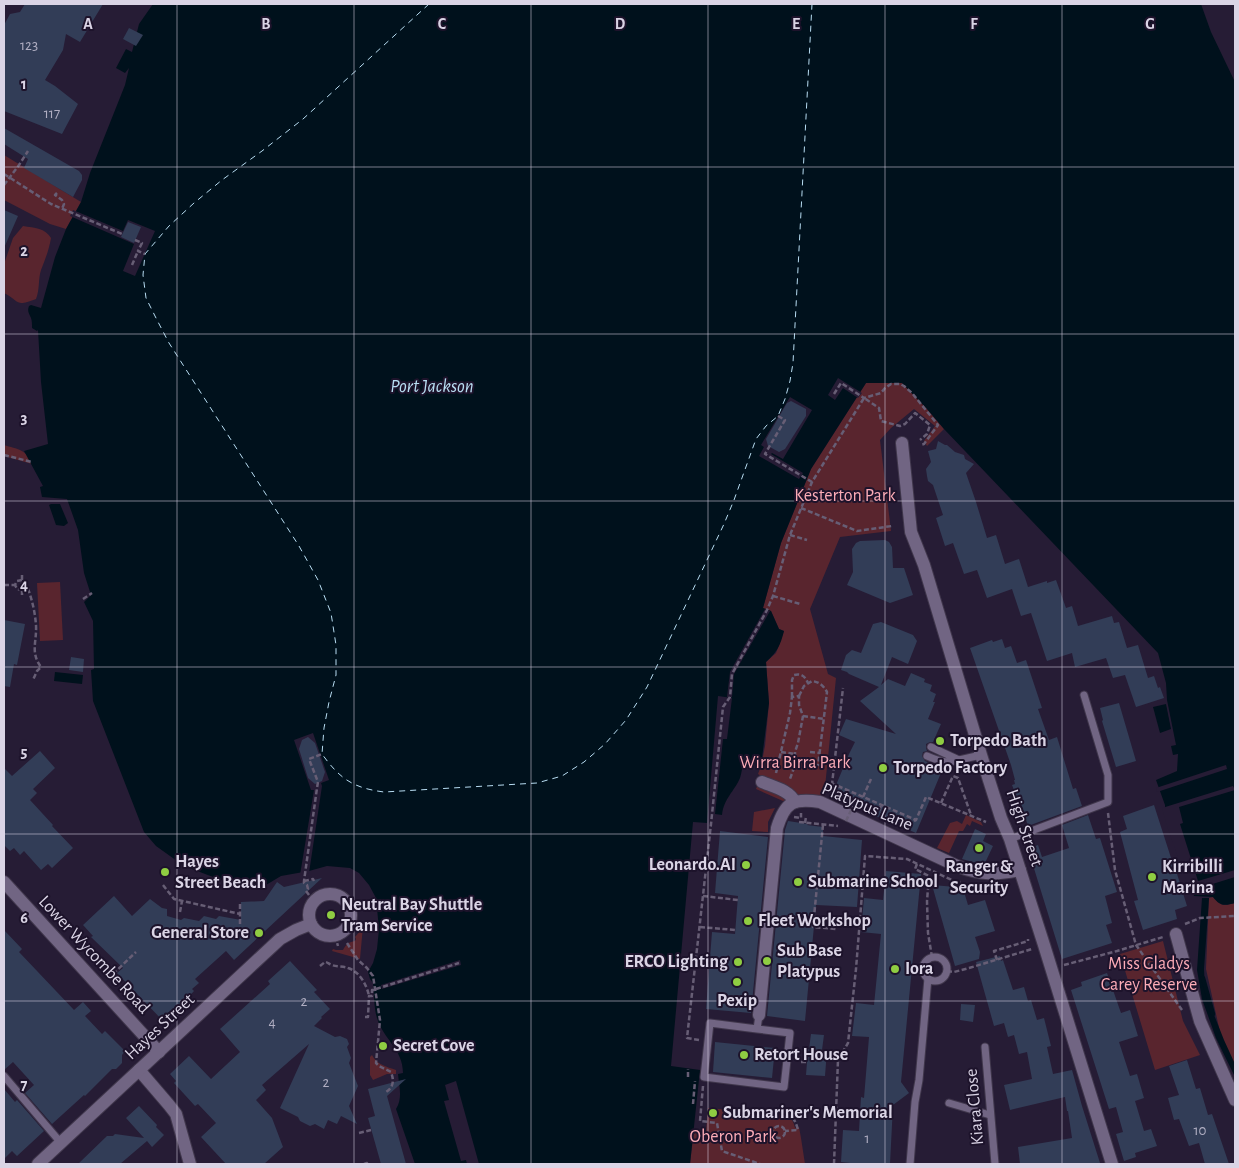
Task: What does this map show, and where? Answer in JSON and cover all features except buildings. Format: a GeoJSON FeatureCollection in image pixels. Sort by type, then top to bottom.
{"type":"FeatureCollection","features":[{"type":"Feature","properties":{"kind":"street","name":"High Street"},"geometry":{"type":"LineString","coordinates":[[902,443],[911,532],[924,565],[981,755],[1020,870],[1112,1164]]}},
{"type":"Feature","properties":{"kind":"street"},"geometry":{"type":"LineString","coordinates":[[762,782],[788,793],[795,802]]}},
{"type":"Feature","properties":{"kind":"street","name":"Platypus Lane"},"geometry":{"type":"LineString","coordinates":[[759,1015],[777,828],[785,809],[791,804],[800,800],[820,802],[971,872],[987,874],[1020,870]]}},
{"type":"Feature","properties":{"kind":"street","name":"Lower Wycombe Road"},"geometry":{"type":"LineString","coordinates":[[4,882],[159,1052]]}},
{"type":"Feature","properties":{"kind":"street"},"geometry":{"type":"LineString","coordinates":[[327,894],[344,899],[351,910],[351,922],[336,941],[318,933],[311,924],[309,919],[310,908],[316,899],[327,894]]}},
{"type":"Feature","properties":{"kind":"street","name":"Hayes Street"},"geometry":{"type":"LineString","coordinates":[[38,1164],[280,940],[292,932],[311,924]]}},
{"type":"Feature","properties":{"kind":"street"},"geometry":{"type":"LineString","coordinates":[[1176,934],[1200,1021],[1235,1100]]}},
{"type":"Feature","properties":{"kind":"street"},"geometry":{"type":"LineString","coordinates":[[139,1070],[176,1114],[190,1164]]}},
{"type":"Feature","properties":{"kind":"lane"},"geometry":{"type":"LineString","coordinates":[[1010,839],[1108,802],[1108,775],[1084,695]]}},
{"type":"Feature","properties":{"kind":"lane"},"geometry":{"type":"LineString","coordinates":[[931,747],[959,760]]}},
{"type":"Feature","properties":{"kind":"lane"},"geometry":{"type":"LineString","coordinates":[[927,756],[948,763],[981,755]]}},
{"type":"Feature","properties":{"kind":"lane"},"geometry":{"type":"LineString","coordinates":[[910,1164],[928,978],[924,968],[926,961],[932,957],[944,960],[947,971],[943,978],[932,980],[928,978]]}},
{"type":"Feature","properties":{"kind":"lane"},"geometry":{"type":"LineString","coordinates":[[757,1029],[759,1015]]}},
{"type":"Feature","properties":{"kind":"lane"},"geometry":{"type":"LineString","coordinates":[[710,1023],[790,1033],[784,1087],[704,1078],[708,1041],[710,1023]]}},
{"type":"Feature","properties":{"kind":"lane","name":"Kiara Close"},"geometry":{"type":"LineString","coordinates":[[985,1047],[994,1164]]}},
{"type":"Feature","properties":{"kind":"lane"},"geometry":{"type":"LineString","coordinates":[[4,1076],[61,1143]]}},
{"type":"Feature","properties":{"kind":"lane"},"geometry":{"type":"LineString","coordinates":[[949,1103],[990,1115]]}},
{"type":"Feature","properties":{"kind":"path"},"geometry":{"type":"LineString","coordinates":[[4,185],[28,151]]}},
{"type":"Feature","properties":{"kind":"path"},"geometry":{"type":"LineString","coordinates":[[4,174],[50,204],[122,234]]}},
{"type":"Feature","properties":{"kind":"path"},"geometry":{"type":"LineString","coordinates":[[57,193],[55,195],[64,204],[62,209]]}},
{"type":"Feature","properties":{"kind":"path"},"geometry":{"type":"LineString","coordinates":[[132,265],[142,243],[135,240]]}},
{"type":"Feature","properties":{"kind":"path"},"geometry":{"type":"LineString","coordinates":[[138,251],[145,254]]}},
{"type":"Feature","properties":{"kind":"path"},"geometry":{"type":"LineString","coordinates":[[834,394],[841,383],[879,408],[881,421],[901,426],[915,414],[930,425],[927,434],[920,440]]}},
{"type":"Feature","properties":{"kind":"path"},"geometry":{"type":"LineString","coordinates":[[708,1041],[687,1038],[723,707],[730,697],[732,674],[773,596],[790,535],[812,482],[864,398],[882,392],[891,384],[904,386],[938,425],[924,444],[920,445]]}},
{"type":"Feature","properties":{"kind":"path"},"geometry":{"type":"LineString","coordinates":[[778,416],[785,420],[765,454],[812,482]]}},
{"type":"Feature","properties":{"kind":"path"},"geometry":{"type":"LineString","coordinates":[[4,455],[32,462]]}},
{"type":"Feature","properties":{"kind":"path"},"geometry":{"type":"LineString","coordinates":[[801,508],[856,531],[892,526]]}},
{"type":"Feature","properties":{"kind":"path"},"geometry":{"type":"LineString","coordinates":[[790,535],[807,540]]}},
{"type":"Feature","properties":{"kind":"path"},"geometry":{"type":"LineString","coordinates":[[22,575],[22,595]]}},
{"type":"Feature","properties":{"kind":"path"},"geometry":{"type":"LineString","coordinates":[[4,585],[15,584],[17,581],[22,580]]}},
{"type":"Feature","properties":{"kind":"path"},"geometry":{"type":"LineString","coordinates":[[15,584],[17,589],[28,586],[35,614],[34,655],[41,667],[33,680]]}},
{"type":"Feature","properties":{"kind":"path"},"geometry":{"type":"LineString","coordinates":[[82,599],[92,593]]}},
{"type":"Feature","properties":{"kind":"path"},"geometry":{"type":"LineString","coordinates":[[773,596],[800,604]]}},
{"type":"Feature","properties":{"kind":"path"},"geometry":{"type":"LineString","coordinates":[[775,775],[792,697],[792,680],[794,675],[798,674],[805,677],[808,682]]}},
{"type":"Feature","properties":{"kind":"path"},"geometry":{"type":"LineString","coordinates":[[789,780],[795,765],[795,754],[803,716],[799,696],[804,686],[812,681],[820,684],[827,692],[818,766]]}},
{"type":"Feature","properties":{"kind":"path"},"geometry":{"type":"LineString","coordinates":[[838,797],[831,794],[831,783],[842,688]]}},
{"type":"Feature","properties":{"kind":"path"},"geometry":{"type":"LineString","coordinates":[[792,697],[799,696]]}},
{"type":"Feature","properties":{"kind":"path"},"geometry":{"type":"LineString","coordinates":[[803,716],[824,719]]}},
{"type":"Feature","properties":{"kind":"path"},"geometry":{"type":"LineString","coordinates":[[780,752],[795,754]]}},
{"type":"Feature","properties":{"kind":"path"},"geometry":{"type":"LineString","coordinates":[[810,752],[819,753]]}},
{"type":"Feature","properties":{"kind":"path"},"geometry":{"type":"LineString","coordinates":[[304,882],[318,782],[309,758],[322,754]]}},
{"type":"Feature","properties":{"kind":"path"},"geometry":{"type":"LineString","coordinates":[[941,803],[953,776],[958,778],[971,815]]}},
{"type":"Feature","properties":{"kind":"path"},"geometry":{"type":"LineString","coordinates":[[863,797],[871,779]]}},
{"type":"Feature","properties":{"kind":"path"},"geometry":{"type":"LineString","coordinates":[[831,783],[916,820]]}},
{"type":"Feature","properties":{"kind":"path"},"geometry":{"type":"LineString","coordinates":[[880,815],[906,826],[906,824],[908,825],[916,820],[926,797],[986,822]]}},
{"type":"Feature","properties":{"kind":"path"},"geometry":{"type":"LineString","coordinates":[[1108,802],[1115,870],[1136,945],[1184,1012]]}},
{"type":"Feature","properties":{"kind":"path"},"geometry":{"type":"LineString","coordinates":[[881,805],[879,811],[906,824]]}},
{"type":"Feature","properties":{"kind":"path"},"geometry":{"type":"LineString","coordinates":[[846,821],[853,806]]}},
{"type":"Feature","properties":{"kind":"path"},"geometry":{"type":"LineString","coordinates":[[805,823],[806,817]]}},
{"type":"Feature","properties":{"kind":"path"},"geometry":{"type":"LineString","coordinates":[[800,822],[825,825],[813,927],[836,929]]}},
{"type":"Feature","properties":{"kind":"path"},"geometry":{"type":"LineString","coordinates":[[834,1164],[838,1060],[848,1043],[865,856],[907,859],[956,882],[960,883],[965,880]]}},
{"type":"Feature","properties":{"kind":"path"},"geometry":{"type":"LineString","coordinates":[[917,864],[915,869],[929,876],[927,901],[928,933],[932,957]]}},
{"type":"Feature","properties":{"kind":"path"},"geometry":{"type":"LineString","coordinates":[[304,882],[314,880]]}},
{"type":"Feature","properties":{"kind":"path"},"geometry":{"type":"LineString","coordinates":[[304,882],[308,885],[306,891],[309,895]]}},
{"type":"Feature","properties":{"kind":"path"},"geometry":{"type":"LineString","coordinates":[[164,885],[174,899],[240,914]]}},
{"type":"Feature","properties":{"kind":"path"},"geometry":{"type":"LineString","coordinates":[[703,896],[738,900]]}},
{"type":"Feature","properties":{"kind":"path"},"geometry":{"type":"LineString","coordinates":[[180,912],[182,900]]}},
{"type":"Feature","properties":{"kind":"path"},"geometry":{"type":"LineString","coordinates":[[240,904],[240,926]]}},
{"type":"Feature","properties":{"kind":"path"},"geometry":{"type":"LineString","coordinates":[[1200,918],[1235,916]]}},
{"type":"Feature","properties":{"kind":"path"},"geometry":{"type":"LineString","coordinates":[[700,926],[735,930]]}},
{"type":"Feature","properties":{"kind":"path"},"geometry":{"type":"LineString","coordinates":[[997,960],[994,951],[1028,941],[1026,932]]}},
{"type":"Feature","properties":{"kind":"path"},"geometry":{"type":"LineString","coordinates":[[1061,966],[1176,934]]}},
{"type":"Feature","properties":{"kind":"path"},"geometry":{"type":"LineString","coordinates":[[347,942],[358,960],[373,976],[380,1020],[376,1064],[392,1074],[393,1082],[386,1092]]}},
{"type":"Feature","properties":{"kind":"path"},"geometry":{"type":"LineString","coordinates":[[947,971],[954,972],[1030,950]]}},
{"type":"Feature","properties":{"kind":"path"},"geometry":{"type":"LineString","coordinates":[[113,974],[136,952]]}},
{"type":"Feature","properties":{"kind":"path"},"geometry":{"type":"LineString","coordinates":[[320,966],[327,962],[351,969],[366,984],[371,996]]}},
{"type":"Feature","properties":{"kind":"path"},"geometry":{"type":"LineString","coordinates":[[365,1017],[368,1017],[372,990],[459,963]]}},
{"type":"Feature","properties":{"kind":"path"},"geometry":{"type":"LineString","coordinates":[[688,1069],[688,1077]]}},
{"type":"Feature","properties":{"kind":"path"},"geometry":{"type":"LineString","coordinates":[[693,1104],[695,1078]]}},
{"type":"Feature","properties":{"kind":"path"},"geometry":{"type":"LineString","coordinates":[[704,1078],[700,1121],[717,1123],[722,1152],[760,1164]]}},
{"type":"Feature","properties":{"kind":"path"},"geometry":{"type":"LineString","coordinates":[[755,1112],[755,1120]]}},
{"type":"Feature","properties":{"kind":"path"},"geometry":{"type":"LineString","coordinates":[[779,1112],[792,1116],[798,1130],[785,1131]]}},
{"type":"Feature","properties":{"kind":"path"},"geometry":{"type":"LineString","coordinates":[[773,1133],[773,1129],[778,1125],[782,1126],[785,1131]]}},
{"type":"Feature","properties":{"kind":"path"},"geometry":{"type":"LineString","coordinates":[[358,1133],[371,1130]]}},
{"type":"Feature","properties":{"kind":"path"},"geometry":{"type":"LineString","coordinates":[[773,1133],[779,1138],[783,1137],[785,1131]]}},
{"type":"Feature","properties":{"kind":"path"},"geometry":{"type":"LineString","coordinates":[[767,1134],[773,1133]]}},
{"type":"Feature","properties":{"kind":"green space"},"geometry":{"type":"Polygon","coordinates":[[[4,155],[81,202],[66,229],[50,224],[4,200],[4,155]]]}},
{"type":"Feature","properties":{"kind":"green space"},"geometry":{"type":"Polygon","coordinates":[[[23,226],[43,230],[51,238],[40,273],[36,299],[21,303],[4,293],[4,264],[13,238],[23,226]]]}},
{"type":"Feature","properties":{"kind":"green space"},"geometry":{"type":"Polygon","coordinates":[[[866,383],[902,383],[944,429],[927,446],[924,441],[935,426],[914,409],[880,440],[891,531],[840,537],[810,609],[828,674],[836,678],[824,797],[796,797],[783,801],[756,789],[761,776],[758,774],[765,746],[769,703],[766,662],[776,653],[784,631],[779,629],[771,611],[763,608],[781,543],[811,469],[866,383]]]}},
{"type":"Feature","properties":{"kind":"green space"},"geometry":{"type":"Polygon","coordinates":[[[4,445],[25,453],[32,464],[4,456],[4,445]]]}},
{"type":"Feature","properties":{"kind":"green space"},"geometry":{"type":"Polygon","coordinates":[[[60,582],[63,640],[40,641],[37,583],[60,582]]]}},
{"type":"Feature","properties":{"kind":"green space"},"geometry":{"type":"Polygon","coordinates":[[[775,808],[768,822],[768,832],[752,831],[754,812],[775,808]]]}},
{"type":"Feature","properties":{"kind":"green space"},"geometry":{"type":"Polygon","coordinates":[[[966,815],[981,822],[983,826],[972,821],[970,826],[967,824],[963,831],[959,831],[949,853],[937,848],[950,823],[957,821],[962,824],[966,815]]]}},
{"type":"Feature","properties":{"kind":"green space"},"geometry":{"type":"Polygon","coordinates":[[[1213,897],[1222,904],[1235,903],[1235,1069],[1222,1041],[1206,969],[1209,898],[1213,897]]]}},
{"type":"Feature","properties":{"kind":"green space"},"geometry":{"type":"Polygon","coordinates":[[[362,925],[360,959],[332,951],[333,949],[343,950],[345,946],[355,941],[355,937],[361,930],[362,925]]]}},
{"type":"Feature","properties":{"kind":"green space","name":"Miss Gladys Carey Reserve"},"geometry":{"type":"Polygon","coordinates":[[[1163,941],[1183,1021],[1200,1055],[1155,1070],[1120,954],[1163,941]]]}},
{"type":"Feature","properties":{"kind":"green space"},"geometry":{"type":"Polygon","coordinates":[[[372,1055],[379,1063],[396,1070],[396,1074],[387,1074],[373,1080],[370,1075],[370,1057],[372,1055]]]}},
{"type":"Feature","properties":{"kind":"green space","name":"Oberon Park"},"geometry":{"type":"Polygon","coordinates":[[[708,1108],[788,1116],[795,1128],[799,1127],[805,1164],[690,1164],[694,1129],[706,1131],[708,1108]]]}},
{"type":"Feature","properties":{"kind":"water","name":"Port Jackson"},"geometry":{"type":"Polygon","coordinates":[[[153,4],[1201,4],[1211,32],[1235,82],[1235,903],[1222,904],[1213,897],[1194,896],[1165,810],[1156,780],[1177,771],[1178,754],[1173,755],[1171,746],[1176,745],[1167,700],[1166,683],[1158,653],[902,383],[866,383],[811,469],[781,543],[763,608],[771,611],[779,629],[784,631],[778,648],[766,662],[769,703],[761,766],[743,757],[740,778],[727,800],[722,815],[715,814],[723,739],[727,739],[732,698],[718,696],[707,823],[693,822],[671,1066],[700,1070],[690,1164],[415,1164],[396,1109],[400,1096],[398,1074],[403,1073],[402,1065],[400,1057],[377,1018],[373,983],[368,972],[377,949],[379,929],[376,898],[369,885],[359,873],[350,868],[327,866],[281,876],[261,888],[221,880],[184,866],[156,846],[144,832],[93,701],[91,670],[94,669],[93,621],[84,602],[91,595],[84,573],[78,530],[67,499],[42,497],[40,487],[43,486],[24,451],[48,444],[41,382],[38,330],[32,328],[28,311],[29,306],[41,308],[55,257],[66,229],[81,202],[90,173],[125,85],[129,68],[125,73],[116,68],[126,49],[132,52],[139,24],[153,4]]]}},
{"type":"Feature","properties":{"kind":"water"},"geometry":{"type":"Polygon","coordinates":[[[60,504],[68,523],[64,526],[56,525],[49,505],[60,504]]]}},
{"type":"Feature","properties":{"kind":"water"},"geometry":{"type":"Polygon","coordinates":[[[55,672],[83,675],[82,684],[54,681],[55,672]]]}},
{"type":"Feature","properties":{"kind":"water"},"geometry":{"type":"Polygon","coordinates":[[[1166,704],[1171,729],[1160,733],[1153,707],[1166,704]]]}},
{"type":"Feature","properties":{"kind":"water"},"geometry":{"type":"Polygon","coordinates":[[[1202,898],[1209,898],[1204,969],[1205,989],[1235,1064],[1235,1077],[1216,1038],[1202,999],[1197,970],[1202,898]]]}},
{"type":"Feature","properties":{"kind":"pier"},"geometry":{"type":"Polygon","coordinates":[[[73,210],[123,231],[128,220],[155,231],[135,276],[123,271],[134,244],[70,216],[73,210]]]}},
{"type":"Feature","properties":{"kind":"pier"},"geometry":{"type":"Polygon","coordinates":[[[838,378],[862,393],[858,398],[843,388],[835,400],[828,395],[838,378]]]}},
{"type":"Feature","properties":{"kind":"pier"},"geometry":{"type":"Polygon","coordinates":[[[790,397],[812,410],[783,459],[771,454],[803,473],[799,479],[759,456],[764,447],[761,445],[790,397]]]}},
{"type":"Feature","properties":{"kind":"pier"},"geometry":{"type":"Polygon","coordinates":[[[765,609],[770,611],[734,674],[732,697],[727,697],[730,672],[765,609]]]}},
{"type":"Feature","properties":{"kind":"pier"},"geometry":{"type":"Polygon","coordinates":[[[313,733],[329,780],[321,783],[309,873],[300,875],[314,790],[311,790],[294,740],[313,733]]]}},
{"type":"Feature","properties":{"kind":"pier"},"geometry":{"type":"Polygon","coordinates":[[[1226,765],[1227,769],[1157,792],[1156,788],[1226,765]]]}},
{"type":"Feature","properties":{"kind":"pier"},"geometry":{"type":"Polygon","coordinates":[[[1233,786],[1235,790],[1179,807],[1183,823],[1180,824],[1198,881],[1235,870],[1235,877],[1190,891],[1162,808],[1233,786]]]}},
{"type":"Feature","properties":{"kind":"pier"},"geometry":{"type":"Polygon","coordinates":[[[460,960],[461,965],[382,989],[381,985],[460,960]]]}},
{"type":"Feature","properties":{"kind":"pier"},"geometry":{"type":"Polygon","coordinates":[[[456,1081],[479,1164],[467,1164],[466,1160],[461,1161],[444,1101],[449,1100],[445,1085],[456,1081]]]}},
{"type":"Feature","properties":{"kind":"waterway"},"geometry":{"type":"LineString","coordinates":[[1203,978],[1213,1014]]}},
{"type":"Feature","properties":{"kind":"ferry route"},"geometry":{"type":"LineString","coordinates":[[429,4],[303,119],[222,180],[169,226],[145,254],[143,275],[146,298],[169,343],[299,546],[318,580],[331,613],[336,645],[336,675],[324,728],[322,754],[335,770],[348,781],[364,788],[384,792],[537,783],[562,776],[584,762],[605,744],[626,720],[647,687],[724,524],[756,439],[766,426],[778,416],[790,381],[793,363],[812,4]]}},
{"type":"Feature","properties":{"kind":"place","name":"Torpedo Bath"},"geometry":{"type":"Point","coordinates":[940,741]}},
{"type":"Feature","properties":{"kind":"place","name":"Torpedo Factory"},"geometry":{"type":"Point","coordinates":[883,768]}},
{"type":"Feature","properties":{"kind":"place","name":"Ranger & Security"},"geometry":{"type":"Point","coordinates":[979,848]}},
{"type":"Feature","properties":{"kind":"place","name":"Leonardo.AI"},"geometry":{"type":"Point","coordinates":[746,865]}},
{"type":"Feature","properties":{"kind":"place","name":"Hayes Street Beach"},"geometry":{"type":"Point","coordinates":[165,872]}},
{"type":"Feature","properties":{"kind":"place","name":"Kirribilli Marina"},"geometry":{"type":"Point","coordinates":[1152,877]}},
{"type":"Feature","properties":{"kind":"place","name":"Submarine School"},"geometry":{"type":"Point","coordinates":[798,882]}},
{"type":"Feature","properties":{"kind":"place","name":"Neutral Bay Shuttle Tram Service"},"geometry":{"type":"Point","coordinates":[331,915]}},
{"type":"Feature","properties":{"kind":"place","name":"Fleet Workshop"},"geometry":{"type":"Point","coordinates":[748,921]}},
{"type":"Feature","properties":{"kind":"place","name":"General Store"},"geometry":{"type":"Point","coordinates":[259,933]}},
{"type":"Feature","properties":{"kind":"place","name":"Sub Base Platypus"},"geometry":{"type":"Point","coordinates":[767,961]}},
{"type":"Feature","properties":{"kind":"place","name":"ERCO Lighting"},"geometry":{"type":"Point","coordinates":[738,962]}},
{"type":"Feature","properties":{"kind":"place","name":"Iora"},"geometry":{"type":"Point","coordinates":[895,969]}},
{"type":"Feature","properties":{"kind":"place","name":"Pexip"},"geometry":{"type":"Point","coordinates":[737,982]}},
{"type":"Feature","properties":{"kind":"place","name":"Secret Cove"},"geometry":{"type":"Point","coordinates":[383,1046]}},
{"type":"Feature","properties":{"kind":"place","name":"Retort House"},"geometry":{"type":"Point","coordinates":[744,1055]}},
{"type":"Feature","properties":{"kind":"place","name":"Submariner's Memorial"},"geometry":{"type":"Point","coordinates":[713,1113]}},
{"type":"Feature","properties":{"kind":"park label","name":"Kesterton Park"},"geometry":{"type":"Point","coordinates":[845,496]}},
{"type":"Feature","properties":{"kind":"park label","name":"Wirra Birra Park"},"geometry":{"type":"Point","coordinates":[795,763]}}]}
